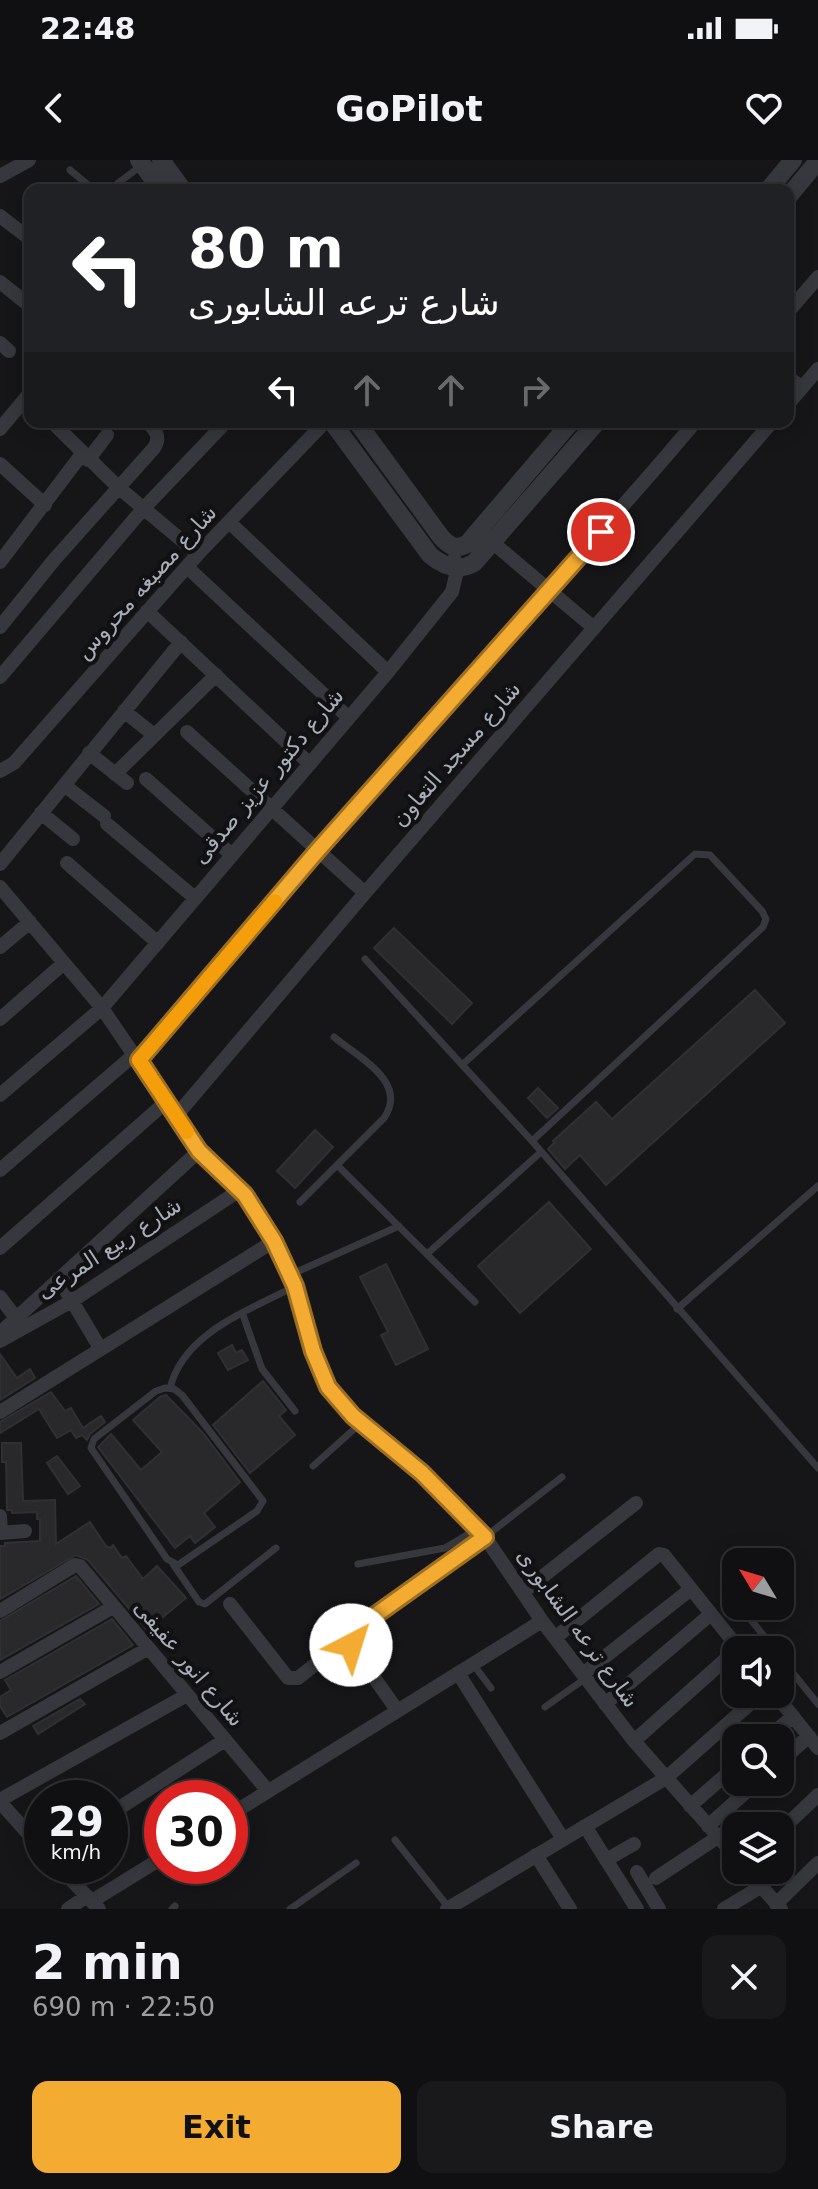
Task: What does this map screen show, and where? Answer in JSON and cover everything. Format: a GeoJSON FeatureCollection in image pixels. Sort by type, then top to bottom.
{"type":"FeatureCollection","features":[{"type":"Feature","properties":{"kind":"street"},"geometry":{"type":"LineString","coordinates":[[2,172],[29,160]]}},
{"type":"Feature","properties":{"kind":"street"},"geometry":{"type":"LineString","coordinates":[[161,160],[179,184]]}},
{"type":"Feature","properties":{"kind":"street"},"geometry":{"type":"LineString","coordinates":[[773,184],[793,160]]}},
{"type":"Feature","properties":{"kind":"street"},"geometry":{"type":"LineString","coordinates":[[794,190],[818,161]]}},
{"type":"Feature","properties":{"kind":"street"},"geometry":{"type":"LineString","coordinates":[[140,162],[156,184]]}},
{"type":"Feature","properties":{"kind":"street"},"geometry":{"type":"LineString","coordinates":[[0,216],[24,234]]}},
{"type":"Feature","properties":{"kind":"street"},"geometry":{"type":"LineString","coordinates":[[794,305],[818,277]]}},
{"type":"Feature","properties":{"kind":"street"},"geometry":{"type":"LineString","coordinates":[[0,282],[24,301]]}},
{"type":"Feature","properties":{"kind":"street"},"geometry":{"type":"LineString","coordinates":[[794,397],[818,369]]}},
{"type":"Feature","properties":{"kind":"street"},"geometry":{"type":"LineString","coordinates":[[794,382],[802,388]]}},
{"type":"Feature","properties":{"kind":"street"},"geometry":{"type":"LineString","coordinates":[[0,429],[6,410],[24,399]]}},
{"type":"Feature","properties":{"kind":"street"},"geometry":{"type":"LineString","coordinates":[[58,428],[118,487],[198,554]]}},
{"type":"Feature","properties":{"kind":"street"},"geometry":{"type":"LineString","coordinates":[[0,627],[158,442],[152,428]]}},
{"type":"Feature","properties":{"kind":"street"},"geometry":{"type":"LineString","coordinates":[[0,677],[143,509],[220,428]]}},
{"type":"Feature","properties":{"kind":"street","name":"شارع مصبغه محروس"},"geometry":{"type":"LineString","coordinates":[[0,771],[14,763],[198,554],[319,428]]}},
{"type":"Feature","properties":{"kind":"street"},"geometry":{"type":"LineString","coordinates":[[336,428],[430,555],[456,568],[474,563],[592,428]]}},
{"type":"Feature","properties":{"kind":"street"},"geometry":{"type":"LineString","coordinates":[[361,428],[447,544],[456,568]]}},
{"type":"Feature","properties":{"kind":"street"},"geometry":{"type":"LineString","coordinates":[[447,544],[458,547],[467,544],[566,428]]}},
{"type":"Feature","properties":{"kind":"street"},"geometry":{"type":"LineString","coordinates":[[0,1170],[137,1057],[690,428]]}},
{"type":"Feature","properties":{"kind":"street","name":"شارع مسجد التعاون"},"geometry":{"type":"LineString","coordinates":[[176,1116],[767,428]]}},
{"type":"Feature","properties":{"kind":"street"},"geometry":{"type":"LineString","coordinates":[[3,551],[107,435]]}},
{"type":"Feature","properties":{"kind":"street"},"geometry":{"type":"LineString","coordinates":[[0,464],[45,505]]}},
{"type":"Feature","properties":{"kind":"street"},"geometry":{"type":"LineString","coordinates":[[229,522],[388,672]]}},
{"type":"Feature","properties":{"kind":"street"},"geometry":{"type":"LineString","coordinates":[[492,542],[594,628]]}},
{"type":"Feature","properties":{"kind":"street"},"geometry":{"type":"LineString","coordinates":[[187,567],[349,718]]}},
{"type":"Feature","properties":{"kind":"street","name":"شارع دكتور عزيز صدقى"},"geometry":{"type":"LineString","coordinates":[[0,1095],[102,1008],[388,672],[452,592],[456,568]]}},
{"type":"Feature","properties":{"kind":"street"},"geometry":{"type":"LineString","coordinates":[[147,611],[310,764]]}},
{"type":"Feature","properties":{"kind":"street"},"geometry":{"type":"LineString","coordinates":[[0,864],[181,642]]}},
{"type":"Feature","properties":{"kind":"street"},"geometry":{"type":"LineString","coordinates":[[89,753],[121,779],[154,735],[216,675]]}},
{"type":"Feature","properties":{"kind":"street"},"geometry":{"type":"LineString","coordinates":[[124,711],[154,735]]}},
{"type":"Feature","properties":{"kind":"street"},"geometry":{"type":"LineString","coordinates":[[187,732],[365,893]]}},
{"type":"Feature","properties":{"kind":"street"},"geometry":{"type":"LineString","coordinates":[[146,779],[232,855]]}},
{"type":"Feature","properties":{"kind":"street"},"geometry":{"type":"LineString","coordinates":[[64,785],[195,898]]}},
{"type":"Feature","properties":{"kind":"street"},"geometry":{"type":"LineString","coordinates":[[41,813],[73,839]]}},
{"type":"Feature","properties":{"kind":"street"},"geometry":{"type":"LineString","coordinates":[[67,863],[158,943]]}},
{"type":"Feature","properties":{"kind":"street","name":"شارع ترعه الشابورى"},"geometry":{"type":"LineString","coordinates":[[0,887],[102,1008],[199,1151],[240,1190],[274,1241],[293,1281],[319,1369],[339,1402],[422,1473],[481,1533],[605,1704],[722,1842]]}},
{"type":"Feature","properties":{"kind":"street"},"geometry":{"type":"LineString","coordinates":[[0,947],[30,922]]}},
{"type":"Feature","properties":{"kind":"street"},"geometry":{"type":"LineString","coordinates":[[0,1019],[64,963]]}},
{"type":"Feature","properties":{"kind":"street"},"geometry":{"type":"LineString","coordinates":[[0,1248],[166,1102]]}},
{"type":"Feature","properties":{"kind":"street"},"geometry":{"type":"LineString","coordinates":[[0,1333],[199,1151]]}},
{"type":"Feature","properties":{"kind":"street","name":"شارع ربيع المرعى"},"geometry":{"type":"LineString","coordinates":[[0,1341],[72,1301],[240,1190]]}},
{"type":"Feature","properties":{"kind":"street"},"geometry":{"type":"LineString","coordinates":[[0,1412],[274,1241]]}},
{"type":"Feature","properties":{"kind":"street"},"geometry":{"type":"LineString","coordinates":[[59,1279],[100,1348]]}},
{"type":"Feature","properties":{"kind":"street"},"geometry":{"type":"LineString","coordinates":[[0,1297],[16,1318]]}},
{"type":"Feature","properties":{"kind":"street"},"geometry":{"type":"LineString","coordinates":[[523,1592],[636,1503]]}},
{"type":"Feature","properties":{"kind":"street"},"geometry":{"type":"LineString","coordinates":[[0,1516],[1,1533],[25,1531]]}},
{"type":"Feature","properties":{"kind":"street"},"geometry":{"type":"LineString","coordinates":[[230,1604],[288,1678],[298,1678],[481,1533]]}},
{"type":"Feature","properties":{"kind":"street"},"geometry":{"type":"LineString","coordinates":[[555,1638],[656,1555],[664,1555],[728,1636]]}},
{"type":"Feature","properties":{"kind":"street","name":"شارع انور عفيفى"},"geometry":{"type":"LineString","coordinates":[[0,1611],[75,1565],[82,1568],[268,1791]]}},
{"type":"Feature","properties":{"kind":"street"},"geometry":{"type":"LineString","coordinates":[[584,1676],[691,1589]]}},
{"type":"Feature","properties":{"kind":"street"},"geometry":{"type":"LineString","coordinates":[[0,1672],[113,1607]]}},
{"type":"Feature","properties":{"kind":"street"},"geometry":{"type":"LineString","coordinates":[[605,1704],[711,1614]]}},
{"type":"Feature","properties":{"kind":"street"},"geometry":{"type":"LineString","coordinates":[[248,1804],[542,1621]]}},
{"type":"Feature","properties":{"kind":"street"},"geometry":{"type":"LineString","coordinates":[[350,1637],[351,1645],[397,1710]]}},
{"type":"Feature","properties":{"kind":"street"},"geometry":{"type":"LineString","coordinates":[[0,1733],[147,1649]]}},
{"type":"Feature","properties":{"kind":"street"},"geometry":{"type":"LineString","coordinates":[[634,1741],[722,1664]]}},
{"type":"Feature","properties":{"kind":"street"},"geometry":{"type":"LineString","coordinates":[[458,1673],[563,1839]]}},
{"type":"Feature","properties":{"kind":"street"},"geometry":{"type":"LineString","coordinates":[[24,1828],[0,1801],[187,1695]]}},
{"type":"Feature","properties":{"kind":"street"},"geometry":{"type":"LineString","coordinates":[[448,1909],[666,1778],[745,1708]]}},
{"type":"Feature","properties":{"kind":"street"},"geometry":{"type":"LineString","coordinates":[[786,1708],[813,1742],[794,1754]]}},
{"type":"Feature","properties":{"kind":"street"},"geometry":{"type":"LineString","coordinates":[[784,1724],[793,1716]]}},
{"type":"Feature","properties":{"kind":"street"},"geometry":{"type":"LineString","coordinates":[[128,1802],[225,1740]]}},
{"type":"Feature","properties":{"kind":"street"},"geometry":{"type":"LineString","coordinates":[[690,1806],[722,1778]]}},
{"type":"Feature","properties":{"kind":"street"},"geometry":{"type":"LineString","coordinates":[[794,1818],[818,1795]]}},
{"type":"Feature","properties":{"kind":"street"},"geometry":{"type":"LineString","coordinates":[[656,1878],[713,1832],[745,1796]]}},
{"type":"Feature","properties":{"kind":"street"},"geometry":{"type":"LineString","coordinates":[[585,1826],[637,1909]]}},
{"type":"Feature","properties":{"kind":"street"},"geometry":{"type":"LineString","coordinates":[[606,1860],[634,1844]]}},
{"type":"Feature","properties":{"kind":"street"},"geometry":{"type":"LineString","coordinates":[[536,1855],[570,1909]]}},
{"type":"Feature","properties":{"kind":"street"},"geometry":{"type":"LineString","coordinates":[[724,1909],[762,1886],[779,1906],[818,1863]]}},
{"type":"Feature","properties":{"kind":"street"},"geometry":{"type":"LineString","coordinates":[[68,1909],[93,1902],[144,1869]]}},
{"type":"Feature","properties":{"kind":"street"},"geometry":{"type":"LineString","coordinates":[[637,1872],[659,1909]]}},
{"type":"Feature","properties":{"kind":"street"},"geometry":{"type":"LineString","coordinates":[[76,1884],[93,1902]]}},
{"type":"Feature","properties":{"kind":"lane"},"geometry":{"type":"LineString","coordinates":[[116,184],[140,162]]}},
{"type":"Feature","properties":{"kind":"lane"},"geometry":{"type":"LineString","coordinates":[[70,170],[87,184]]}},
{"type":"Feature","properties":{"kind":"lane"},"geometry":{"type":"LineString","coordinates":[[463,1064],[695,854],[710,855],[762,911],[766,919],[763,927],[532,1141]]}},
{"type":"Feature","properties":{"kind":"lane"},"geometry":{"type":"LineString","coordinates":[[365,959],[532,1141],[818,1468]]}},
{"type":"Feature","properties":{"kind":"lane"},"geometry":{"type":"LineString","coordinates":[[300,1202],[384,1118],[392,1099],[388,1081],[334,1037]]}},
{"type":"Feature","properties":{"kind":"lane"},"geometry":{"type":"LineString","coordinates":[[427,1254],[541,1152]]}},
{"type":"Feature","properties":{"kind":"lane"},"geometry":{"type":"LineString","coordinates":[[337,1165],[475,1302]]}},
{"type":"Feature","properties":{"kind":"lane"},"geometry":{"type":"LineString","coordinates":[[677,1309],[818,1186]]}},
{"type":"Feature","properties":{"kind":"lane"},"geometry":{"type":"LineString","coordinates":[[170,1388],[179,1364],[195,1344],[293,1281],[399,1226]]}},
{"type":"Feature","properties":{"kind":"lane"},"geometry":{"type":"LineString","coordinates":[[243,1315],[262,1369],[295,1411]]}},
{"type":"Feature","properties":{"kind":"lane"},"geometry":{"type":"LineString","coordinates":[[173,1564],[183,1563],[195,1555],[257,1511],[263,1501],[182,1395],[170,1388],[156,1391],[94,1439],[91,1448],[199,1602],[205,1604],[276,1548]]}},
{"type":"Feature","properties":{"kind":"lane"},"geometry":{"type":"LineString","coordinates":[[313,1466],[361,1423]]}},
{"type":"Feature","properties":{"kind":"lane"},"geometry":{"type":"LineString","coordinates":[[358,1564],[445,1548],[481,1533],[562,1477]]}},
{"type":"Feature","properties":{"kind":"lane"},"geometry":{"type":"LineString","coordinates":[[751,1620],[764,1636]]}},
{"type":"Feature","properties":{"kind":"lane"},"geometry":{"type":"LineString","coordinates":[[473,1664],[491,1688]]}},
{"type":"Feature","properties":{"kind":"lane"},"geometry":{"type":"LineString","coordinates":[[794,1674],[818,1704]]}},
{"type":"Feature","properties":{"kind":"lane"},"geometry":{"type":"LineString","coordinates":[[545,1707],[584,1676]]}},
{"type":"Feature","properties":{"kind":"lane"},"geometry":{"type":"LineString","coordinates":[[395,1840],[448,1909]]}},
{"type":"Feature","properties":{"kind":"lane"},"geometry":{"type":"LineString","coordinates":[[290,1909],[356,1863]]}},
{"type":"Feature","properties":{"kind":"building"},"geometry":{"type":"Polygon","coordinates":[[[394,928],[472,1003],[452,1024],[374,948],[394,928]]]}},
{"type":"Feature","properties":{"kind":"building"},"geometry":{"type":"Polygon","coordinates":[[[755,990],[785,1023],[606,1185],[580,1155],[565,1169],[548,1149],[553,1141],[596,1102],[612,1119],[755,990]]]}},
{"type":"Feature","properties":{"kind":"building"},"geometry":{"type":"Polygon","coordinates":[[[538,1088],[558,1108],[547,1118],[528,1098],[538,1088]]]}},
{"type":"Feature","properties":{"kind":"building"},"geometry":{"type":"Polygon","coordinates":[[[315,1130],[333,1147],[295,1188],[277,1171],[315,1130]]]}},
{"type":"Feature","properties":{"kind":"building"},"geometry":{"type":"Polygon","coordinates":[[[549,1202],[591,1249],[520,1313],[478,1266],[549,1202]]]}},
{"type":"Feature","properties":{"kind":"building"},"geometry":{"type":"Polygon","coordinates":[[[386,1264],[428,1349],[396,1365],[381,1335],[388,1332],[360,1277],[386,1264]]]}},
{"type":"Feature","properties":{"kind":"building"},"geometry":{"type":"Polygon","coordinates":[[[232,1345],[236,1353],[242,1350],[248,1360],[228,1370],[218,1353],[232,1345]]]}},
{"type":"Feature","properties":{"kind":"building"},"geometry":{"type":"Polygon","coordinates":[[[0,1354],[17,1378],[30,1369],[35,1378],[0,1400],[0,1354]]]}},
{"type":"Feature","properties":{"kind":"building"},"geometry":{"type":"Polygon","coordinates":[[[263,1381],[286,1410],[279,1416],[295,1435],[250,1473],[213,1425],[263,1381]]]}},
{"type":"Feature","properties":{"kind":"building"},"geometry":{"type":"Polygon","coordinates":[[[51,1392],[65,1411],[71,1408],[83,1428],[101,1416],[105,1422],[87,1440],[82,1435],[76,1438],[71,1430],[57,1438],[39,1409],[0,1433],[0,1422],[51,1392]]]}},
{"type":"Feature","properties":{"kind":"building"},"geometry":{"type":"Polygon","coordinates":[[[166,1395],[203,1433],[240,1482],[204,1513],[215,1527],[195,1543],[190,1536],[175,1548],[98,1447],[111,1434],[141,1470],[162,1452],[133,1420],[166,1395]]]}},
{"type":"Feature","properties":{"kind":"building"},"geometry":{"type":"Polygon","coordinates":[[[2,1443],[21,1443],[23,1501],[55,1500],[56,1544],[90,1522],[106,1546],[110,1548],[113,1545],[122,1558],[126,1556],[143,1579],[157,1566],[186,1598],[147,1630],[88,1560],[76,1555],[0,1599],[0,1546],[40,1541],[37,1512],[12,1513],[12,1510],[7,1510],[6,1462],[2,1462],[2,1443]]]}},
{"type":"Feature","properties":{"kind":"building"},"geometry":{"type":"Polygon","coordinates":[[[57,1456],[80,1486],[68,1494],[47,1463],[57,1456]]]}},
{"type":"Feature","properties":{"kind":"building"},"geometry":{"type":"Polygon","coordinates":[[[76,1576],[99,1604],[0,1660],[0,1621],[76,1576]]]}},
{"type":"Feature","properties":{"kind":"building"},"geometry":{"type":"Polygon","coordinates":[[[112,1619],[133,1645],[7,1717],[0,1706],[0,1697],[11,1690],[5,1680],[112,1619]]]}},
{"type":"Feature","properties":{"kind":"building"},"geometry":{"type":"Polygon","coordinates":[[[80,1699],[85,1704],[38,1734],[33,1726],[80,1699]]]}},
{"type":"Feature","properties":{"kind":"slow traffic"},"geometry":{"type":"LineString","coordinates":[[187,1132],[139,1060],[275,901]]}},
{"type":"Feature","properties":{"kind":"route"},"geometry":{"type":"LineString","coordinates":[[351,1645],[350,1637],[356,1629],[485,1537],[422,1473],[353,1416],[328,1387],[313,1351],[295,1286],[274,1241],[245,1195],[199,1151],[139,1060],[318,850],[601,532]]}}]}
